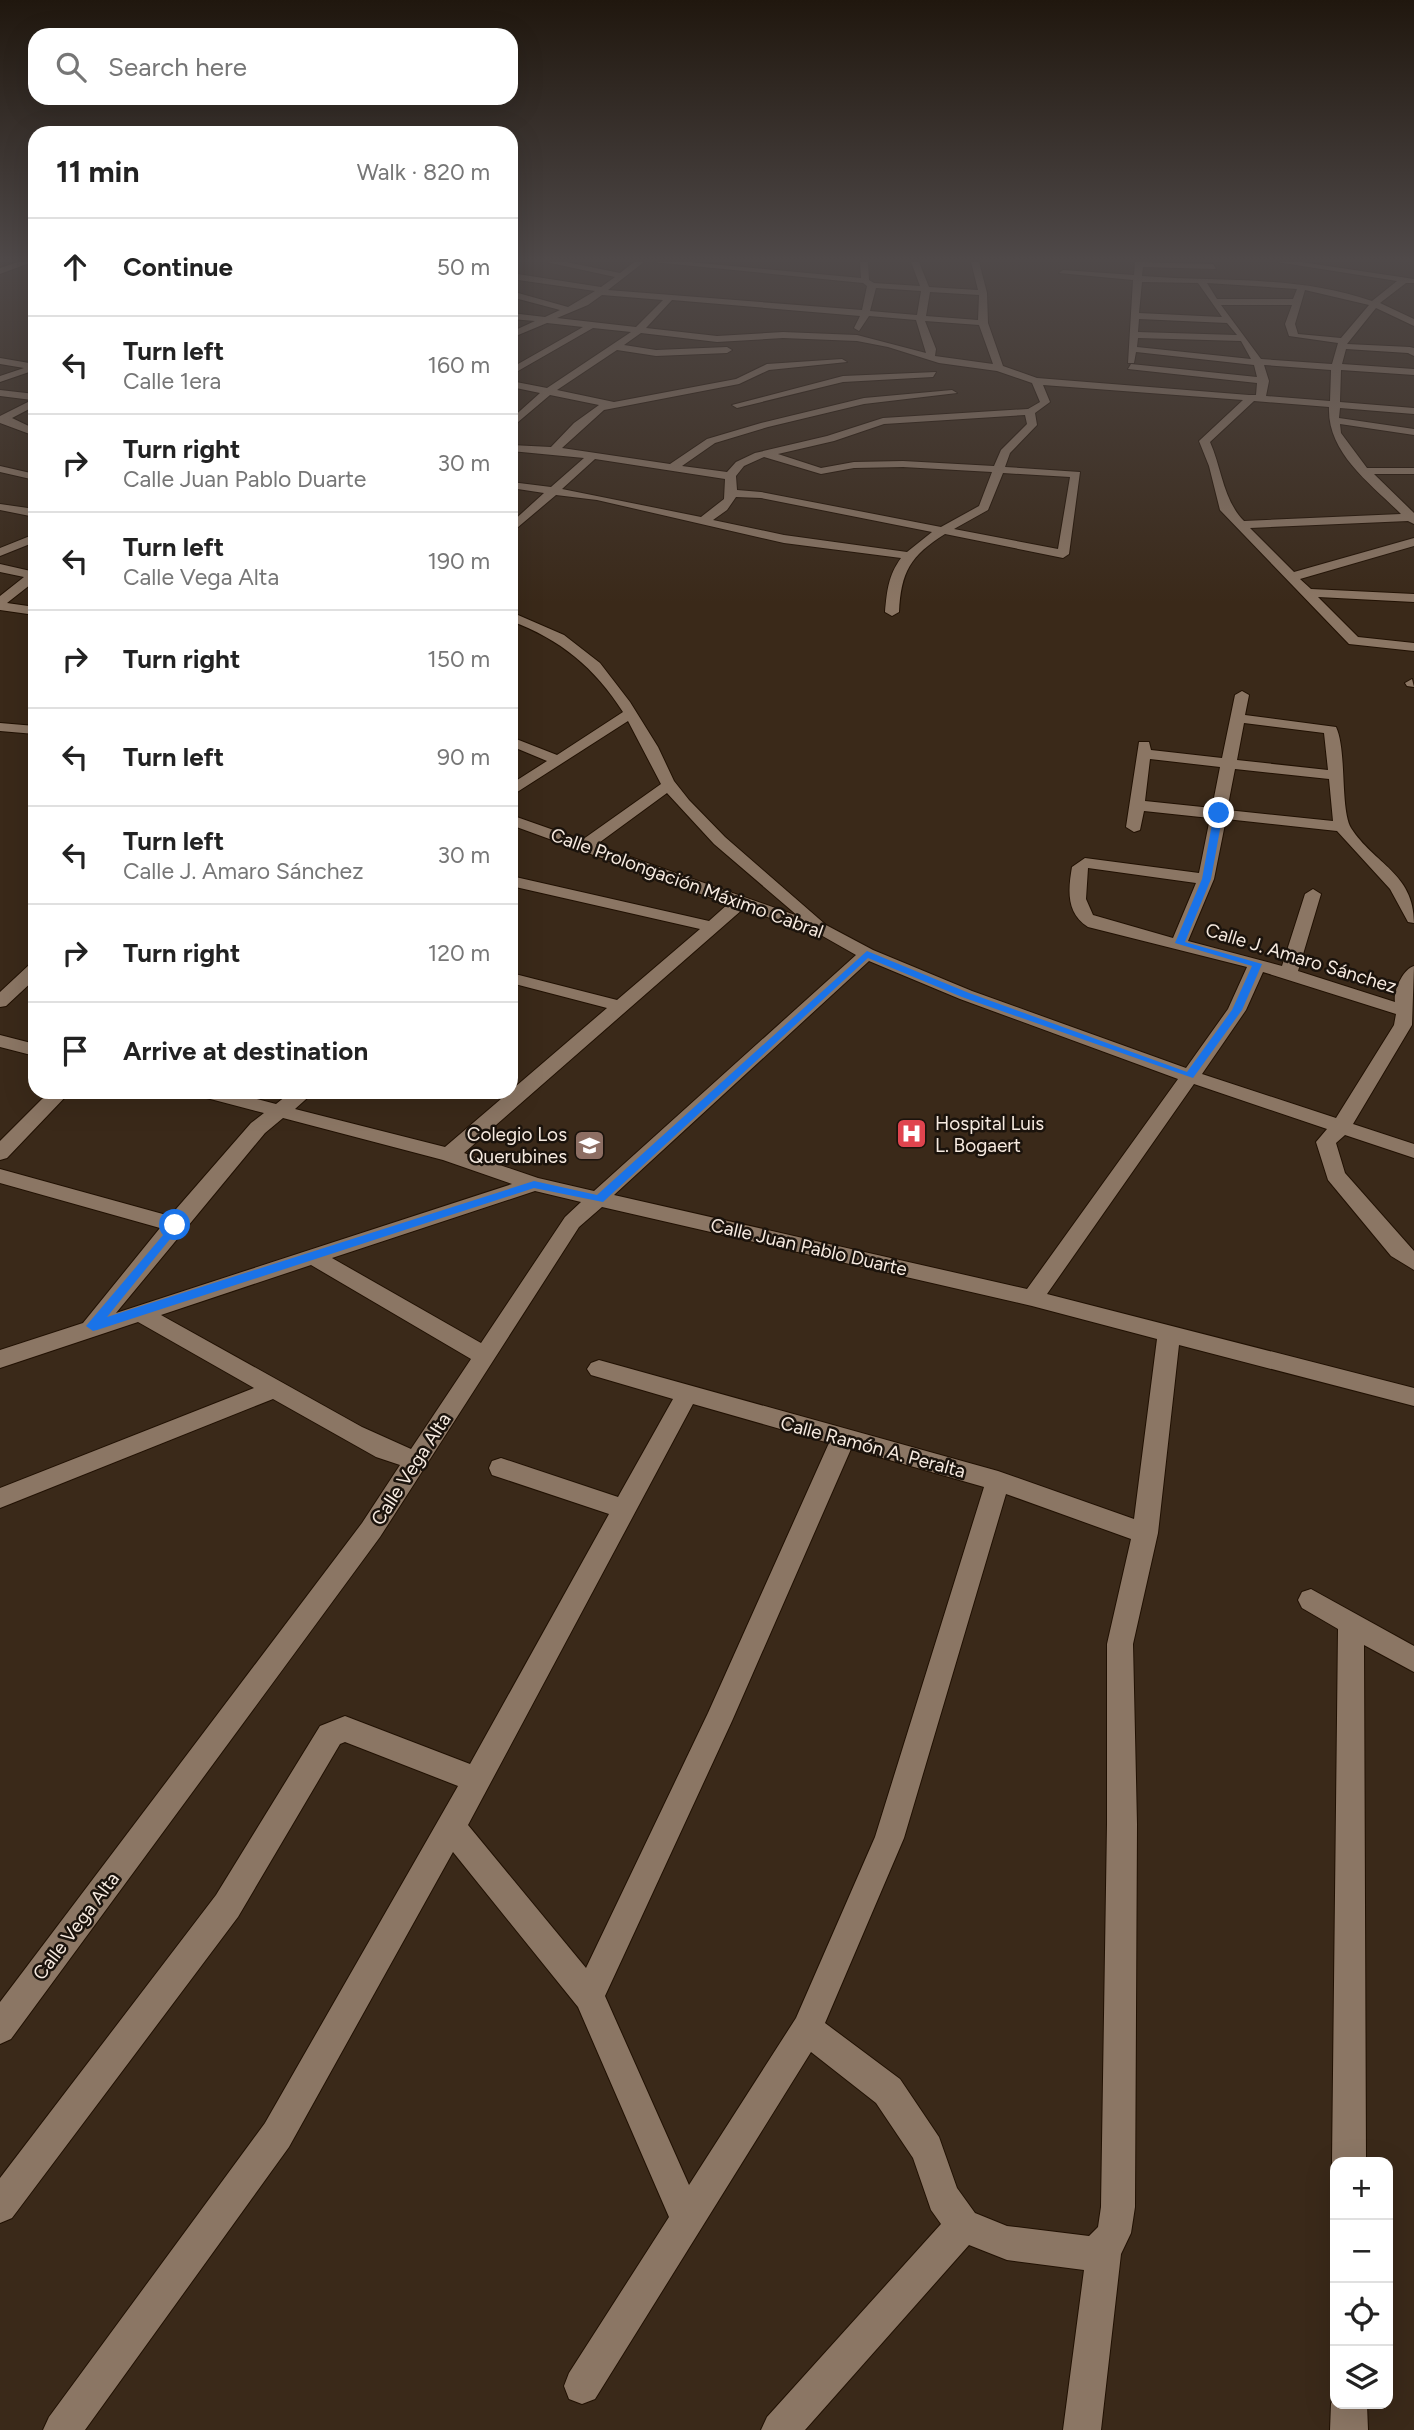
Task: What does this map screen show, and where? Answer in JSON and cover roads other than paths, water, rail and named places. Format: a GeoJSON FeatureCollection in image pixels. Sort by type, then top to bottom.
{"type":"FeatureCollection","features":[{"type":"Feature","properties":{"kind":"street"},"geometry":{"type":"LineString","coordinates":[[518,418],[533,402],[573,375]]}},
{"type":"Feature","properties":{"kind":"street"},"geometry":{"type":"LineString","coordinates":[[554,450],[578,425],[601,408],[739,381],[750,375]]}},
{"type":"Feature","properties":{"kind":"street"},"geometry":{"type":"LineString","coordinates":[[843,375],[843,379],[883,421]]}},
{"type":"Feature","properties":{"kind":"street"},"geometry":{"type":"LineString","coordinates":[[765,426],[843,379],[908,375]]}},
{"type":"Feature","properties":{"kind":"street"},"geometry":{"type":"LineString","coordinates":[[934,375],[953,393],[968,414]]}},
{"type":"Feature","properties":{"kind":"street"},"geometry":{"type":"LineString","coordinates":[[1019,375],[1036,381],[1129,386],[1414,411]]}},
{"type":"Feature","properties":{"kind":"street"},"geometry":{"type":"LineString","coordinates":[[1129,386],[1130,375]]}},
{"type":"Feature","properties":{"kind":"street"},"geometry":{"type":"LineString","coordinates":[[1207,375],[1265,381]]}},
{"type":"Feature","properties":{"kind":"street"},"geometry":{"type":"LineString","coordinates":[[1263,375],[1265,381],[1257,397],[1204,441],[1214,466],[1224,508],[1354,641],[1414,647]]}},
{"type":"Feature","properties":{"kind":"street"},"geometry":{"type":"LineString","coordinates":[[1335,375],[1334,420],[1343,447],[1412,519]]}},
{"type":"Feature","properties":{"kind":"street"},"geometry":{"type":"LineString","coordinates":[[1392,375],[1393,384]]}},
{"type":"Feature","properties":{"kind":"street"},"geometry":{"type":"LineString","coordinates":[[705,388],[765,426],[830,439],[883,421],[1030,412],[1045,402],[1036,381]]}},
{"type":"Feature","properties":{"kind":"street"},"geometry":{"type":"LineString","coordinates":[[518,385],[613,405]]}},
{"type":"Feature","properties":{"kind":"street"},"geometry":{"type":"LineString","coordinates":[[0,393],[28,399]]}},
{"type":"Feature","properties":{"kind":"street"},"geometry":{"type":"LineString","coordinates":[[671,468],[711,441],[765,426],[864,401],[953,393]]}},
{"type":"Feature","properties":{"kind":"street"},"geometry":{"type":"LineString","coordinates":[[1394,396],[1395,409]]}},
{"type":"Feature","properties":{"kind":"street"},"geometry":{"type":"LineString","coordinates":[[4,420],[28,405]]}},
{"type":"Feature","properties":{"kind":"street"},"geometry":{"type":"LineString","coordinates":[[892,612],[896,576],[910,556],[943,530],[984,508],[1005,452],[1032,425],[1030,412]]}},
{"type":"Feature","properties":{"kind":"street"},"geometry":{"type":"LineString","coordinates":[[4,420],[28,422]]}},
{"type":"Feature","properties":{"kind":"street"},"geometry":{"type":"LineString","coordinates":[[4,420],[28,430]]}},
{"type":"Feature","properties":{"kind":"street"},"geometry":{"type":"LineString","coordinates":[[1334,420],[1414,432]]}},
{"type":"Feature","properties":{"kind":"street"},"geometry":{"type":"LineString","coordinates":[[765,426],[765,454]]}},
{"type":"Feature","properties":{"kind":"street"},"geometry":{"type":"LineString","coordinates":[[518,451],[554,450],[730,476]]}},
{"type":"Feature","properties":{"kind":"street"},"geometry":{"type":"LineString","coordinates":[[703,521],[727,504],[733,493],[730,476],[740,464],[765,454],[821,471],[854,465],[902,464],[997,472],[1076,474],[1063,554],[761,495],[733,493]]}},
{"type":"Feature","properties":{"kind":"street"},"geometry":{"type":"LineString","coordinates":[[518,523],[592,456]]}},
{"type":"Feature","properties":{"kind":"street"},"geometry":{"type":"LineString","coordinates":[[0,469],[28,475]]}},
{"type":"Feature","properties":{"kind":"street"},"geometry":{"type":"LineString","coordinates":[[1365,471],[1414,471]]}},
{"type":"Feature","properties":{"kind":"street"},"geometry":{"type":"LineString","coordinates":[[518,486],[555,490],[797,541],[910,556]]}},
{"type":"Feature","properties":{"kind":"street"},"geometry":{"type":"LineString","coordinates":[[0,508],[28,512]]}},
{"type":"Feature","properties":{"kind":"street"},"geometry":{"type":"LineString","coordinates":[[1239,525],[1412,519]]}},
{"type":"Feature","properties":{"kind":"street"},"geometry":{"type":"LineString","coordinates":[[0,552],[28,541]]}},
{"type":"Feature","properties":{"kind":"street"},"geometry":{"type":"LineString","coordinates":[[1292,577],[1414,542]]}},
{"type":"Feature","properties":{"kind":"street"},"geometry":{"type":"LineString","coordinates":[[0,568],[28,575]]}},
{"type":"Feature","properties":{"kind":"street"},"geometry":{"type":"LineString","coordinates":[[0,605],[28,581]]}},
{"type":"Feature","properties":{"kind":"street"},"geometry":{"type":"LineString","coordinates":[[1310,593],[1414,598]]}},
{"type":"Feature","properties":{"kind":"street"},"geometry":{"type":"LineString","coordinates":[[0,605],[28,610]]}},
{"type":"Feature","properties":{"kind":"street"},"geometry":{"type":"LineString","coordinates":[[518,619],[556,633],[580,649],[601,671],[630,714],[669,785],[729,846],[825,930]]}},
{"type":"Feature","properties":{"kind":"street"},"geometry":{"type":"LineString","coordinates":[[1180,943],[1206,879],[1242,695]]}},
{"type":"Feature","properties":{"kind":"street"},"geometry":{"type":"LineString","coordinates":[[518,786],[630,714]]}},
{"type":"Feature","properties":{"kind":"street"},"geometry":{"type":"LineString","coordinates":[[1239,718],[1329,729],[1342,827],[1397,887],[1414,918]]}},
{"type":"Feature","properties":{"kind":"street"},"geometry":{"type":"LineString","coordinates":[[0,727],[28,729]]}},
{"type":"Feature","properties":{"kind":"street"},"geometry":{"type":"LineString","coordinates":[[518,744],[556,760]]}},
{"type":"Feature","properties":{"kind":"street"},"geometry":{"type":"LineString","coordinates":[[1134,827],[1143,749],[1230,763],[1336,775]]}},
{"type":"Feature","properties":{"kind":"street"},"geometry":{"type":"LineString","coordinates":[[585,846],[669,785]]}},
{"type":"Feature","properties":{"kind":"street"},"geometry":{"type":"LineString","coordinates":[[1136,805],[1342,827]]}},
{"type":"Feature","properties":{"kind":"street","name":"Calle Prolongación Máximo Cabral"},"geometry":{"type":"LineString","coordinates":[[518,822],[740,903],[825,930],[867,954],[966,995],[1189,1076],[1414,1151]]}},
{"type":"Feature","properties":{"kind":"street","name":"Calle J. Amaro Sánchez"},"geometry":{"type":"LineString","coordinates":[[1206,879],[1085,863],[1080,867],[1078,902],[1085,918],[1094,923],[1257,964],[1410,1012]]}},
{"type":"Feature","properties":{"kind":"street"},"geometry":{"type":"LineString","coordinates":[[518,883],[714,927]]}},
{"type":"Feature","properties":{"kind":"street"},"geometry":{"type":"LineString","coordinates":[[1288,974],[1313,894]]}},
{"type":"Feature","properties":{"kind":"street"},"geometry":{"type":"LineString","coordinates":[[518,1096],[740,903]]}},
{"type":"Feature","properties":{"kind":"street","name":"Calle Vega Alta"},"geometry":{"type":"LineString","coordinates":[[0,2028],[371,1530],[572,1222],[867,954]]}},
{"type":"Feature","properties":{"kind":"street"},"geometry":{"type":"LineString","coordinates":[[1032,1298],[1237,1010],[1257,964]]}},
{"type":"Feature","properties":{"kind":"street"},"geometry":{"type":"LineString","coordinates":[[1414,971],[1403,996],[1410,1012],[1342,1127],[1326,1142],[1335,1175],[1399,1251],[1414,1262]]}},
{"type":"Feature","properties":{"kind":"street"},"geometry":{"type":"LineString","coordinates":[[0,1002],[28,976]]}},
{"type":"Feature","properties":{"kind":"street"},"geometry":{"type":"LineString","coordinates":[[518,980],[623,1007]]}},
{"type":"Feature","properties":{"kind":"street"},"geometry":{"type":"LineString","coordinates":[[0,1041],[28,1048]]}},
{"type":"Feature","properties":{"kind":"street"},"geometry":{"type":"LineString","coordinates":[[0,1153],[54,1099]]}},
{"type":"Feature","properties":{"kind":"street","name":"Calle Juan Pablo Duarte"},"geometry":{"type":"LineString","coordinates":[[233,1099],[449,1155],[534,1184],[1032,1298],[1414,1397]]}},
{"type":"Feature","properties":{"kind":"street"},"geometry":{"type":"LineString","coordinates":[[93,1326],[258,1128],[295,1099]]}},
{"type":"Feature","properties":{"kind":"street"},"geometry":{"type":"LineString","coordinates":[[449,1155],[515,1099]]}},
{"type":"Feature","properties":{"kind":"street"},"geometry":{"type":"LineString","coordinates":[[0,1176],[175,1225]]}},
{"type":"Feature","properties":{"kind":"street"},"geometry":{"type":"LineString","coordinates":[[0,1359],[93,1326],[534,1184]]}},
{"type":"Feature","properties":{"kind":"street"},"geometry":{"type":"LineString","coordinates":[[312,1256],[485,1356]]}},
{"type":"Feature","properties":{"kind":"street"},"geometry":{"type":"LineString","coordinates":[[138,1312],[385,1450],[416,1461]]}},
{"type":"Feature","properties":{"kind":"street"},"geometry":{"type":"LineString","coordinates":[[1082,2430],[1104,2249],[1114,2233],[1118,2207],[1122,1824],[1120,1644],[1145,1533],[1170,1334]]}},
{"type":"Feature","properties":{"kind":"street"},"geometry":{"type":"LineString","coordinates":[[0,1342],[25,1351]]}},
{"type":"Feature","properties":{"kind":"street","name":"Calle Ramón A. Peralta"},"geometry":{"type":"LineString","coordinates":[[599,1369],[998,1482],[1145,1533]]}},
{"type":"Feature","properties":{"kind":"street"},"geometry":{"type":"LineString","coordinates":[[0,1498],[226,1411],[274,1389]]}},
{"type":"Feature","properties":{"kind":"street"},"geometry":{"type":"LineString","coordinates":[[62,2430],[277,2135],[451,1827],[687,1394]]}},
{"type":"Feature","properties":{"kind":"street"},"geometry":{"type":"LineString","coordinates":[[589,1996],[718,1721],[843,1438]]}},
{"type":"Feature","properties":{"kind":"street"},"geometry":{"type":"LineString","coordinates":[[501,1468],[625,1509]]}},
{"type":"Feature","properties":{"kind":"street"},"geometry":{"type":"LineString","coordinates":[[582,2386],[807,2029],[888,1838],[998,1482]]}},
{"type":"Feature","properties":{"kind":"street"},"geometry":{"type":"LineString","coordinates":[[1311,1600],[1351,1626],[1414,1660]]}},
{"type":"Feature","properties":{"kind":"street"},"geometry":{"type":"LineString","coordinates":[[1349,2157],[1351,1626]]}},
{"type":"Feature","properties":{"kind":"street"},"geometry":{"type":"LineString","coordinates":[[0,2206],[227,1906],[330,1735],[345,1729],[477,1780]]}},
{"type":"Feature","properties":{"kind":"street"},"geometry":{"type":"LineString","coordinates":[[451,1827],[589,1996],[687,2219]]}},
{"type":"Feature","properties":{"kind":"street"},"geometry":{"type":"LineString","coordinates":[[807,2029],[888,2091],[927,2149],[943,2198],[963,2226],[1007,2243],[1072,2252],[1089,2253],[1104,2249]]}},
{"type":"Feature","properties":{"kind":"street"},"geometry":{"type":"LineString","coordinates":[[779,2430],[963,2226]]}},
{"type":"Feature","properties":{"kind":"street"},"geometry":{"type":"LineString","coordinates":[[1349,2409],[1349,2430]]}},
{"type":"Feature","properties":{"kind":"place","name":"Hospital Luis L. Bogaert"},"geometry":{"type":"Point","coordinates":[912,1134]}},
{"type":"Feature","properties":{"kind":"place","name":"Colegio Los Querubines"},"geometry":{"type":"Point","coordinates":[590,1145]}}]}
